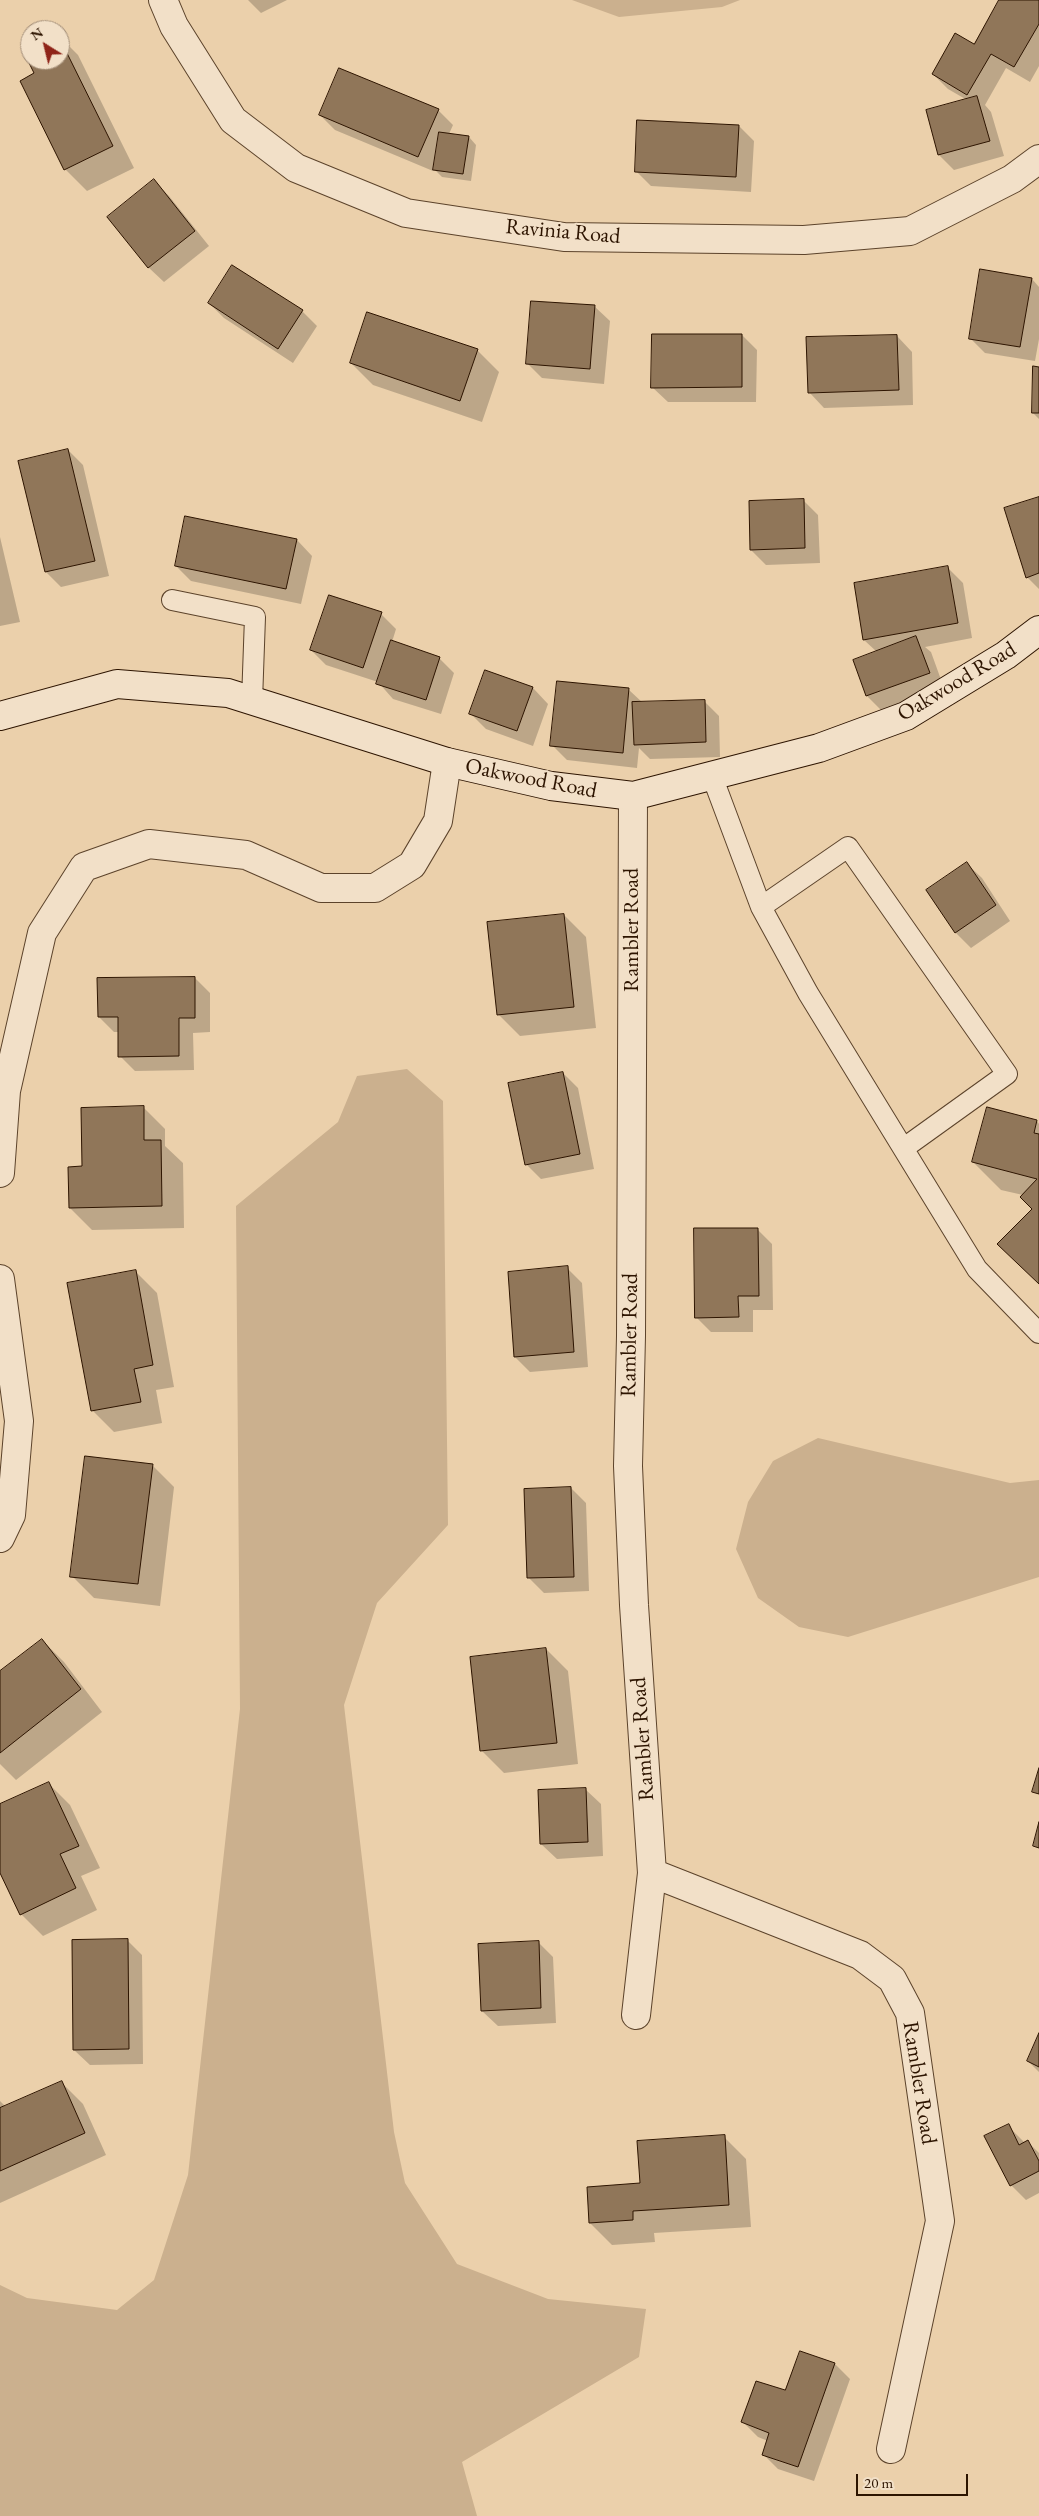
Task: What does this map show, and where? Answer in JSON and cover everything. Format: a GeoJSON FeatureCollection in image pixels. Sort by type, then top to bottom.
{"type":"FeatureCollection","features":[{"type":"Feature","properties":{"kind":"street","name":"Ravinia Road"},"geometry":{"type":"LineString","coordinates":[[163,0],[174,26],[233,120],[296,168],[406,213],[564,237],[804,240],[910,231],[1012,179],[1039,159]]}},
{"type":"Feature","properties":{"kind":"street","name":"Oakwood Road"},"geometry":{"type":"LineString","coordinates":[[0,716],[117,684],[228,693],[447,762],[551,786],[633,796],[819,748],[906,716],[1006,655],[1039,630]]}},
{"type":"Feature","properties":{"kind":"street"},"geometry":{"type":"LineString","coordinates":[[0,1173],[6,1091],[42,933],[84,867],[149,844],[246,855],[321,888],[375,888],[412,865],[438,821],[447,762]]}},
{"type":"Feature","properties":{"kind":"street","name":"Rambler Road"},"geometry":{"type":"LineString","coordinates":[[633,796],[631,1326],[628,1466],[634,1604],[652,1872],[636,2015]]}},
{"type":"Feature","properties":{"kind":"street"},"geometry":{"type":"LineString","coordinates":[[0,1279],[18,1421],[11,1515],[0,1538]]}},
{"type":"Feature","properties":{"kind":"street","name":"Rambler Road"},"geometry":{"type":"LineString","coordinates":[[652,1872],[860,1955],[892,1979],[910,2013],[940,2221],[891,2449]]}},
{"type":"Feature","properties":{"kind":"lane"},"geometry":{"type":"LineString","coordinates":[[172,600],[255,617],[252,701]]}},
{"type":"Feature","properties":{"kind":"lane"},"geometry":{"type":"LineString","coordinates":[[712,776],[761,907],[808,993],[977,1269],[1039,1333]]}},
{"type":"Feature","properties":{"kind":"lane"},"geometry":{"type":"LineString","coordinates":[[761,907],[848,847],[1007,1074],[904,1148]]}},
{"type":"Feature","properties":{"kind":"shaded area"},"geometry":{"type":"Polygon","coordinates":[[[572,0],[740,0],[722,7],[619,17],[572,0]]]}},
{"type":"Feature","properties":{"kind":"shaded area"},"geometry":{"type":"Polygon","coordinates":[[[407,1069],[443,1101],[448,1525],[377,1603],[344,1705],[394,2132],[405,2183],[457,2264],[548,2299],[646,2309],[639,2357],[462,2462],[477,2516],[0,2516],[0,2285],[27,2298],[117,2310],[154,2280],[188,2175],[240,1709],[236,1206],[338,1122],[357,1076],[407,1069]]]}},
{"type":"Feature","properties":{"kind":"shaded area"},"geometry":{"type":"Polygon","coordinates":[[[818,1438],[1010,1483],[1039,1480],[1039,1577],[848,1637],[799,1627],[758,1598],[736,1549],[748,1502],[773,1461],[818,1438]]]}},
{"type":"Feature","properties":{"kind":"building"},"geometry":{"type":"Polygon","coordinates":[[[999,0],[1039,0],[1039,24],[1014,67],[991,54],[967,95],[932,74],[955,33],[974,44],[999,0]]]}},
{"type":"Feature","properties":{"kind":"building"},"geometry":{"type":"Polygon","coordinates":[[[70,59],[113,146],[64,170],[20,81],[34,73],[32,70],[70,70],[70,59]]]}},
{"type":"Feature","properties":{"kind":"building"},"geometry":{"type":"Polygon","coordinates":[[[339,68],[439,109],[418,157],[319,115],[339,68]]]}},
{"type":"Feature","properties":{"kind":"building"},"geometry":{"type":"Polygon","coordinates":[[[977,96],[990,141],[938,155],[926,110],[977,96]]]}},
{"type":"Feature","properties":{"kind":"building"},"geometry":{"type":"Polygon","coordinates":[[[637,120],[739,125],[736,177],[635,172],[637,120]]]}},
{"type":"Feature","properties":{"kind":"building"},"geometry":{"type":"Polygon","coordinates":[[[439,132],[469,136],[463,174],[433,170],[439,132]]]}},
{"type":"Feature","properties":{"kind":"building"},"geometry":{"type":"Polygon","coordinates":[[[154,179],[195,231],[148,268],[107,217],[154,179]]]}},
{"type":"Feature","properties":{"kind":"building"},"geometry":{"type":"Polygon","coordinates":[[[232,265],[303,310],[278,349],[208,303],[232,265]]]}},
{"type":"Feature","properties":{"kind":"building"},"geometry":{"type":"Polygon","coordinates":[[[980,269],[1032,278],[1020,347],[969,339],[980,269]]]}},
{"type":"Feature","properties":{"kind":"building"},"geometry":{"type":"Polygon","coordinates":[[[531,301],[595,305],[590,369],[526,364],[531,301]]]}},
{"type":"Feature","properties":{"kind":"building"},"geometry":{"type":"Polygon","coordinates":[[[367,312],[478,349],[460,401],[350,363],[367,312]]]}},
{"type":"Feature","properties":{"kind":"building"},"geometry":{"type":"Polygon","coordinates":[[[652,334],[742,334],[742,387],[651,388],[652,334]]]}},
{"type":"Feature","properties":{"kind":"building"},"geometry":{"type":"Polygon","coordinates":[[[897,335],[899,390],[808,393],[806,337],[897,335]]]}},
{"type":"Feature","properties":{"kind":"building"},"geometry":{"type":"Polygon","coordinates":[[[1033,366],[1039,367],[1039,413],[1032,413],[1033,366]]]}},
{"type":"Feature","properties":{"kind":"building"},"geometry":{"type":"Polygon","coordinates":[[[68,449],[95,561],[45,572],[18,461],[68,449]]]}},
{"type":"Feature","properties":{"kind":"building"},"geometry":{"type":"Polygon","coordinates":[[[1039,497],[1039,573],[1026,578],[1004,508],[1039,497]]]}},
{"type":"Feature","properties":{"kind":"building"},"geometry":{"type":"Polygon","coordinates":[[[804,499],[805,548],[750,550],[749,501],[804,499]]]}},
{"type":"Feature","properties":{"kind":"building"},"geometry":{"type":"Polygon","coordinates":[[[185,516],[297,539],[286,589],[175,566],[185,516]]]}},
{"type":"Feature","properties":{"kind":"building"},"geometry":{"type":"Polygon","coordinates":[[[948,566],[958,623],[863,640],[854,583],[948,566]]]}},
{"type":"Feature","properties":{"kind":"building"},"geometry":{"type":"Polygon","coordinates":[[[329,595],[382,612],[363,668],[310,650],[329,595]]]}},
{"type":"Feature","properties":{"kind":"building"},"geometry":{"type":"Polygon","coordinates":[[[916,636],[930,673],[866,696],[853,660],[916,636]]]}},
{"type":"Feature","properties":{"kind":"building"},"geometry":{"type":"Polygon","coordinates":[[[391,640],[440,657],[426,700],[376,684],[391,640]]]}},
{"type":"Feature","properties":{"kind":"building"},"geometry":{"type":"Polygon","coordinates":[[[485,670],[533,687],[517,731],[469,714],[485,670]]]}},
{"type":"Feature","properties":{"kind":"building"},"geometry":{"type":"Polygon","coordinates":[[[557,681],[629,688],[623,753],[550,746],[557,681]]]}},
{"type":"Feature","properties":{"kind":"building"},"geometry":{"type":"Polygon","coordinates":[[[705,700],[706,742],[634,745],[632,702],[705,700]]]}},
{"type":"Feature","properties":{"kind":"building"},"geometry":{"type":"Polygon","coordinates":[[[967,862],[996,905],[955,933],[926,890],[967,862]]]}},
{"type":"Feature","properties":{"kind":"building"},"geometry":{"type":"Polygon","coordinates":[[[564,914],[574,1007],[497,1015],[487,922],[564,914]]]}},
{"type":"Feature","properties":{"kind":"building"},"geometry":{"type":"Polygon","coordinates":[[[195,977],[195,1018],[179,1018],[179,1056],[118,1057],[118,1017],[98,1017],[97,978],[195,977]]]}},
{"type":"Feature","properties":{"kind":"building"},"geometry":{"type":"Polygon","coordinates":[[[563,1072],[580,1154],[525,1165],[508,1083],[563,1072]]]}},
{"type":"Feature","properties":{"kind":"building"},"geometry":{"type":"Polygon","coordinates":[[[144,1106],[144,1140],[161,1140],[162,1206],[69,1208],[68,1167],[82,1166],[81,1108],[144,1106]]]}},
{"type":"Feature","properties":{"kind":"building"},"geometry":{"type":"Polygon","coordinates":[[[987,1107],[1037,1120],[1034,1133],[1039,1134],[1039,1284],[997,1244],[1032,1209],[1020,1197],[1037,1179],[972,1162],[987,1107]]]}},
{"type":"Feature","properties":{"kind":"building"},"geometry":{"type":"Polygon","coordinates":[[[694,1228],[758,1228],[759,1296],[738,1296],[739,1317],[695,1318],[694,1228]]]}},
{"type":"Feature","properties":{"kind":"building"},"geometry":{"type":"Polygon","coordinates":[[[568,1266],[574,1352],[514,1357],[508,1272],[568,1266]]]}},
{"type":"Feature","properties":{"kind":"building"},"geometry":{"type":"Polygon","coordinates":[[[136,1270],[153,1365],[134,1369],[141,1402],[91,1411],[67,1283],[136,1270]]]}},
{"type":"Feature","properties":{"kind":"building"},"geometry":{"type":"Polygon","coordinates":[[[85,1456],[153,1464],[138,1584],[70,1577],[85,1456]]]}},
{"type":"Feature","properties":{"kind":"building"},"geometry":{"type":"Polygon","coordinates":[[[571,1487],[574,1577],[527,1578],[524,1489],[571,1487]]]}},
{"type":"Feature","properties":{"kind":"building"},"geometry":{"type":"Polygon","coordinates":[[[42,1639],[81,1689],[0,1753],[0,1671],[42,1639]]]}},
{"type":"Feature","properties":{"kind":"building"},"geometry":{"type":"Polygon","coordinates":[[[546,1648],[557,1743],[480,1751],[470,1657],[546,1648]]]}},
{"type":"Feature","properties":{"kind":"building"},"geometry":{"type":"Polygon","coordinates":[[[1039,1768],[1039,1794],[1032,1792],[1039,1768]]]}},
{"type":"Feature","properties":{"kind":"building"},"geometry":{"type":"Polygon","coordinates":[[[49,1782],[79,1846],[60,1854],[76,1888],[20,1915],[0,1873],[0,1804],[49,1782]]]}},
{"type":"Feature","properties":{"kind":"building"},"geometry":{"type":"Polygon","coordinates":[[[586,1788],[588,1842],[540,1844],[538,1790],[586,1788]]]}},
{"type":"Feature","properties":{"kind":"building"},"geometry":{"type":"Polygon","coordinates":[[[1039,1822],[1039,1848],[1033,1846],[1039,1822]]]}},
{"type":"Feature","properties":{"kind":"building"},"geometry":{"type":"Polygon","coordinates":[[[128,1939],[129,2049],[73,2050],[72,1940],[128,1939]]]}},
{"type":"Feature","properties":{"kind":"building"},"geometry":{"type":"Polygon","coordinates":[[[539,1941],[541,2008],[481,2011],[478,1944],[539,1941]]]}},
{"type":"Feature","properties":{"kind":"building"},"geometry":{"type":"Polygon","coordinates":[[[1039,2033],[1039,2067],[1027,2061],[1039,2033]]]}},
{"type":"Feature","properties":{"kind":"building"},"geometry":{"type":"Polygon","coordinates":[[[62,2081],[85,2133],[0,2171],[0,2108],[62,2081]]]}},
{"type":"Feature","properties":{"kind":"building"},"geometry":{"type":"Polygon","coordinates":[[[1009,2124],[1019,2145],[1028,2140],[1039,2161],[1039,2171],[1010,2186],[984,2136],[1009,2124]]]}},
{"type":"Feature","properties":{"kind":"building"},"geometry":{"type":"Polygon","coordinates":[[[725,2135],[729,2205],[633,2211],[633,2220],[589,2223],[587,2187],[640,2183],[637,2141],[725,2135]]]}},
{"type":"Feature","properties":{"kind":"building"},"geometry":{"type":"Polygon","coordinates":[[[800,2351],[835,2363],[798,2467],[762,2455],[769,2433],[741,2422],[756,2381],[785,2390],[800,2351]]]}}]}
